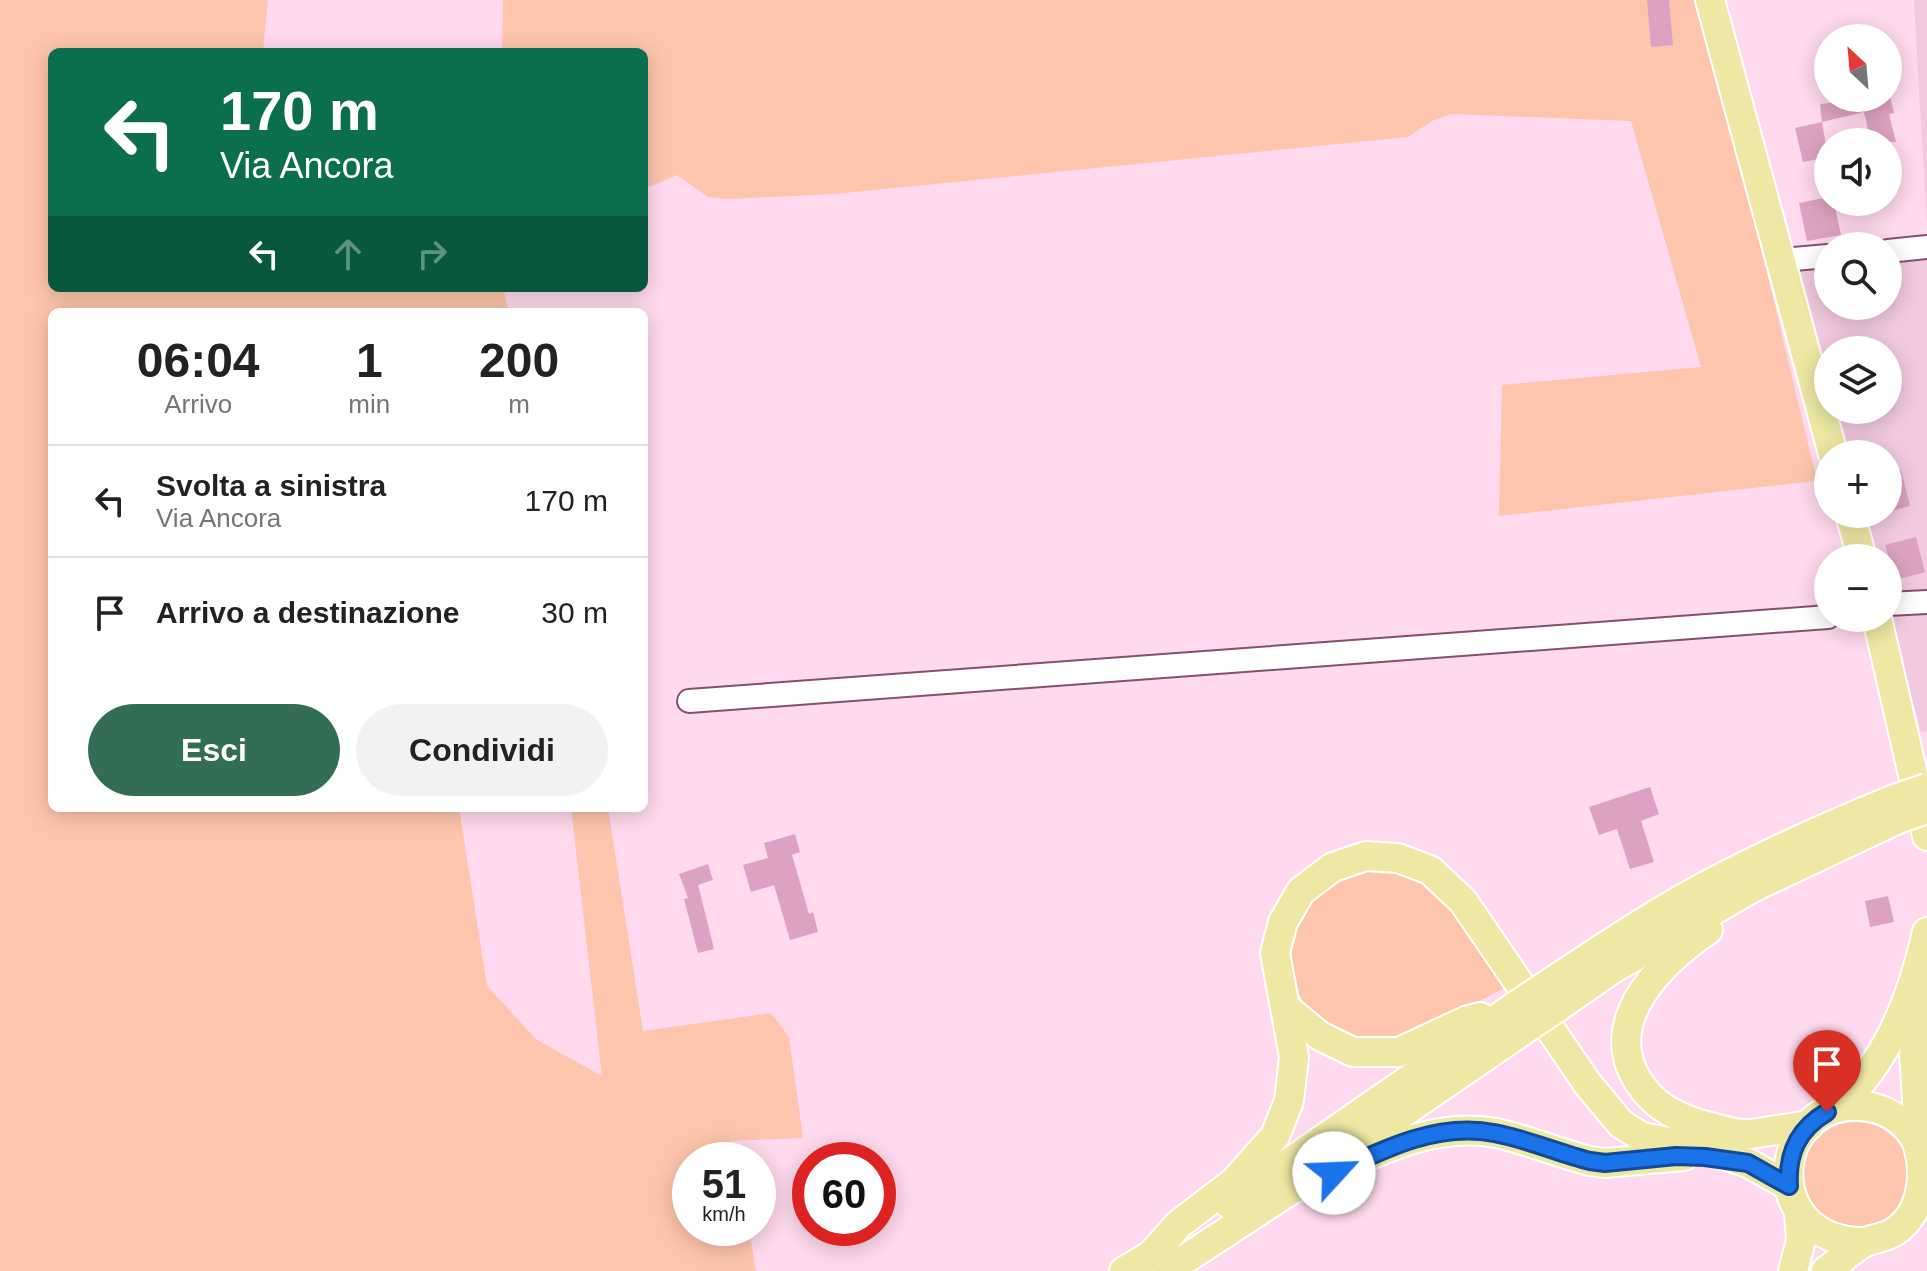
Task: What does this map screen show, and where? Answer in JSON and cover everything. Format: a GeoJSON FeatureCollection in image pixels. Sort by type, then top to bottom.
{"type":"FeatureCollection","features":[{"type":"Feature","properties":{"kind":"main road"},"geometry":{"type":"LineString","coordinates":[[1710,0],[1829,440]]}},
{"type":"Feature","properties":{"kind":"main road"},"geometry":{"type":"LineString","coordinates":[[1880,632],[1927,836]]}},
{"type":"Feature","properties":{"kind":"main road"},"geometry":{"type":"LineString","coordinates":[[1159,1263],[1178,1239],[1518,1014],[1611,970],[1895,810],[1927,788]]}},
{"type":"Feature","properties":{"kind":"main road"},"geometry":{"type":"LineString","coordinates":[[1548,999],[1607,945],[1716,880],[1836,823],[1895,810],[1927,809]]}},
{"type":"Feature","properties":{"kind":"main road"},"geometry":{"type":"LineString","coordinates":[[1159,1263],[1179,1224],[1234,1182],[1275,1136],[1289,1101],[1294,1057],[1275,953],[1283,922],[1301,891],[1333,867],[1366,856],[1398,858],[1430,870],[1463,901],[1595,1093],[1621,1124],[1642,1137],[1706,1149],[1748,1163],[1789,1186]]}},
{"type":"Feature","properties":{"kind":"main road"},"geometry":{"type":"LineString","coordinates":[[1734,1133],[1696,1124],[1663,1108],[1645,1093],[1631,1070],[1626,1050],[1626,1025],[1634,1005],[1668,963],[1734,911],[1754,887]]}},
{"type":"Feature","properties":{"kind":"main road"},"geometry":{"type":"LineString","coordinates":[[1595,1093],[1630,1116],[1658,1128],[1691,1133],[1751,1134],[1809,1125],[1837,1108],[1856,1090],[1888,1044],[1899,1022],[1927,932]]}},
{"type":"Feature","properties":{"kind":"main road"},"geometry":{"type":"LineString","coordinates":[[1826,1271],[1863,1242],[1895,1232],[1917,1219],[1924,1163],[1914,1053],[1927,970]]}},
{"type":"Feature","properties":{"kind":"main road"},"geometry":{"type":"LineString","coordinates":[[1286,1008],[1320,1036],[1353,1052],[1399,1052],[1468,1020],[1518,1014]]}},
{"type":"Feature","properties":{"kind":"main road"},"geometry":{"type":"LineString","coordinates":[[1292,1189],[1518,1014]]}},
{"type":"Feature","properties":{"kind":"main road"},"geometry":{"type":"LineString","coordinates":[[1837,1108],[1859,1105],[1881,1110],[1909,1129],[1924,1163]]}},
{"type":"Feature","properties":{"kind":"main road"},"geometry":{"type":"LineString","coordinates":[[1793,1271],[1801,1240],[1799,1212],[1789,1186],[1791,1153],[1809,1125]]}},
{"type":"Feature","properties":{"kind":"main road"},"geometry":{"type":"LineString","coordinates":[[1124,1271],[1159,1263],[1292,1189],[1419,1137],[1461,1130],[1495,1133],[1605,1163],[1676,1156],[1748,1163]]}},
{"type":"Feature","properties":{"kind":"main road"},"geometry":{"type":"LineString","coordinates":[[1799,1212],[1821,1233],[1834,1239],[1863,1242]]}},
{"type":"Feature","properties":{"kind":"street"},"geometry":{"type":"LineString","coordinates":[[1902,250],[1927,247]]}},
{"type":"Feature","properties":{"kind":"street"},"geometry":{"type":"LineString","coordinates":[[1782,260],[1814,257]]}},
{"type":"Feature","properties":{"kind":"street"},"geometry":{"type":"LineString","coordinates":[[1902,603],[1927,602]]}},
{"type":"Feature","properties":{"kind":"street"},"geometry":{"type":"LineString","coordinates":[[689,701],[1814,618]]}},
{"type":"Feature","properties":{"kind":"shaded area"},"geometry":{"type":"Polygon","coordinates":[[[0,0],[268,0],[263,48],[48,48],[48,292],[504,292],[508,308],[48,308],[48,812],[460,812],[487,986],[537,1040],[602,1076],[571,812],[609,812],[643,1031],[771,1013],[789,1037],[803,1138],[672,1142],[672,1246],[752,1246],[756,1271],[0,1271],[0,0]]]}},
{"type":"Feature","properties":{"kind":"shaded area"},"geometry":{"type":"Polygon","coordinates":[[[503,0],[1696,0],[1726,102],[1814,469],[1814,481],[1499,516],[1502,385],[1701,367],[1631,121],[1451,114],[1432,121],[1408,137],[834,194],[729,199],[708,197],[677,175],[648,187],[648,48],[502,48],[503,0]]]}},
{"type":"Feature","properties":{"kind":"shaded area"},"geometry":{"type":"Polygon","coordinates":[[[1914,0],[1927,0],[1927,224],[1919,91],[1914,0]]]}},
{"type":"Feature","properties":{"kind":"shaded area"},"geometry":{"type":"Polygon","coordinates":[[[1927,237],[1927,731],[1921,732],[1894,632],[1902,632],[1902,544],[1870,544],[1866,528],[1902,528],[1902,440],[1843,440],[1839,424],[1902,424],[1902,336],[1815,336],[1792,248],[1814,246],[1814,320],[1902,320],[1902,239],[1927,237]]]}},
{"type":"Feature","properties":{"kind":"shaded area"},"geometry":{"type":"Polygon","coordinates":[[[1362,869],[1408,875],[1432,886],[1508,986],[1395,1045],[1357,1041],[1328,1030],[1304,1004],[1290,973],[1292,937],[1304,905],[1329,882],[1362,869]]]}},
{"type":"Feature","properties":{"kind":"shaded area"},"geometry":{"type":"Polygon","coordinates":[[[1856,1122],[1876,1126],[1894,1137],[1905,1155],[1909,1175],[1905,1195],[1894,1213],[1876,1224],[1856,1228],[1836,1224],[1818,1213],[1807,1195],[1803,1175],[1807,1155],[1818,1137],[1836,1126],[1856,1122]]]}},
{"type":"Feature","properties":{"kind":"building"},"geometry":{"type":"Polygon","coordinates":[[[1647,0],[1669,0],[1673,45],[1651,47],[1647,0]]]}},
{"type":"Feature","properties":{"kind":"building"},"geometry":{"type":"Polygon","coordinates":[[[1821,112],[1864,112],[1822,122],[1821,112]]]}},
{"type":"Feature","properties":{"kind":"building"},"geometry":{"type":"Polygon","coordinates":[[[1864,112],[1894,112],[1889,114],[1892,128],[1868,128],[1864,112]]]}},
{"type":"Feature","properties":{"kind":"building"},"geometry":{"type":"Polygon","coordinates":[[[1822,122],[1823,128],[1814,128],[1814,160],[1803,162],[1795,128],[1822,122]]]}},
{"type":"Feature","properties":{"kind":"building"},"geometry":{"type":"Polygon","coordinates":[[[1814,200],[1814,216],[1837,216],[1840,232],[1814,232],[1814,240],[1807,241],[1799,203],[1814,200]]]}},
{"type":"Feature","properties":{"kind":"building"},"geometry":{"type":"Polygon","coordinates":[[[1902,474],[1910,506],[1902,508],[1902,474]]]}},
{"type":"Feature","properties":{"kind":"building"},"geometry":{"type":"Polygon","coordinates":[[[1916,537],[1925,572],[1902,578],[1902,544],[1889,544],[1916,537]]]}},
{"type":"Feature","properties":{"kind":"building"},"geometry":{"type":"Polygon","coordinates":[[[1650,787],[1659,814],[1641,821],[1654,862],[1630,869],[1617,829],[1599,835],[1589,807],[1650,787]]]}},
{"type":"Feature","properties":{"kind":"building"},"geometry":{"type":"Polygon","coordinates":[[[795,834],[800,852],[792,855],[809,914],[813,912],[818,932],[790,940],[774,885],[751,892],[743,865],[768,858],[764,843],[795,834]]]}},
{"type":"Feature","properties":{"kind":"building"},"geometry":{"type":"Polygon","coordinates":[[[708,864],[713,880],[698,885],[714,949],[698,953],[684,899],[688,898],[679,874],[708,864]]]}},
{"type":"Feature","properties":{"kind":"building"},"geometry":{"type":"Polygon","coordinates":[[[1888,896],[1894,922],[1870,927],[1865,901],[1888,896]]]}},
{"type":"Feature","properties":{"kind":"route"},"geometry":{"type":"LineString","coordinates":[[1334,1173],[1419,1137],[1461,1130],[1495,1133],[1566,1155],[1605,1163],[1676,1156],[1748,1163],[1789,1186],[1788,1169],[1798,1138],[1827,1112]]}}]}
